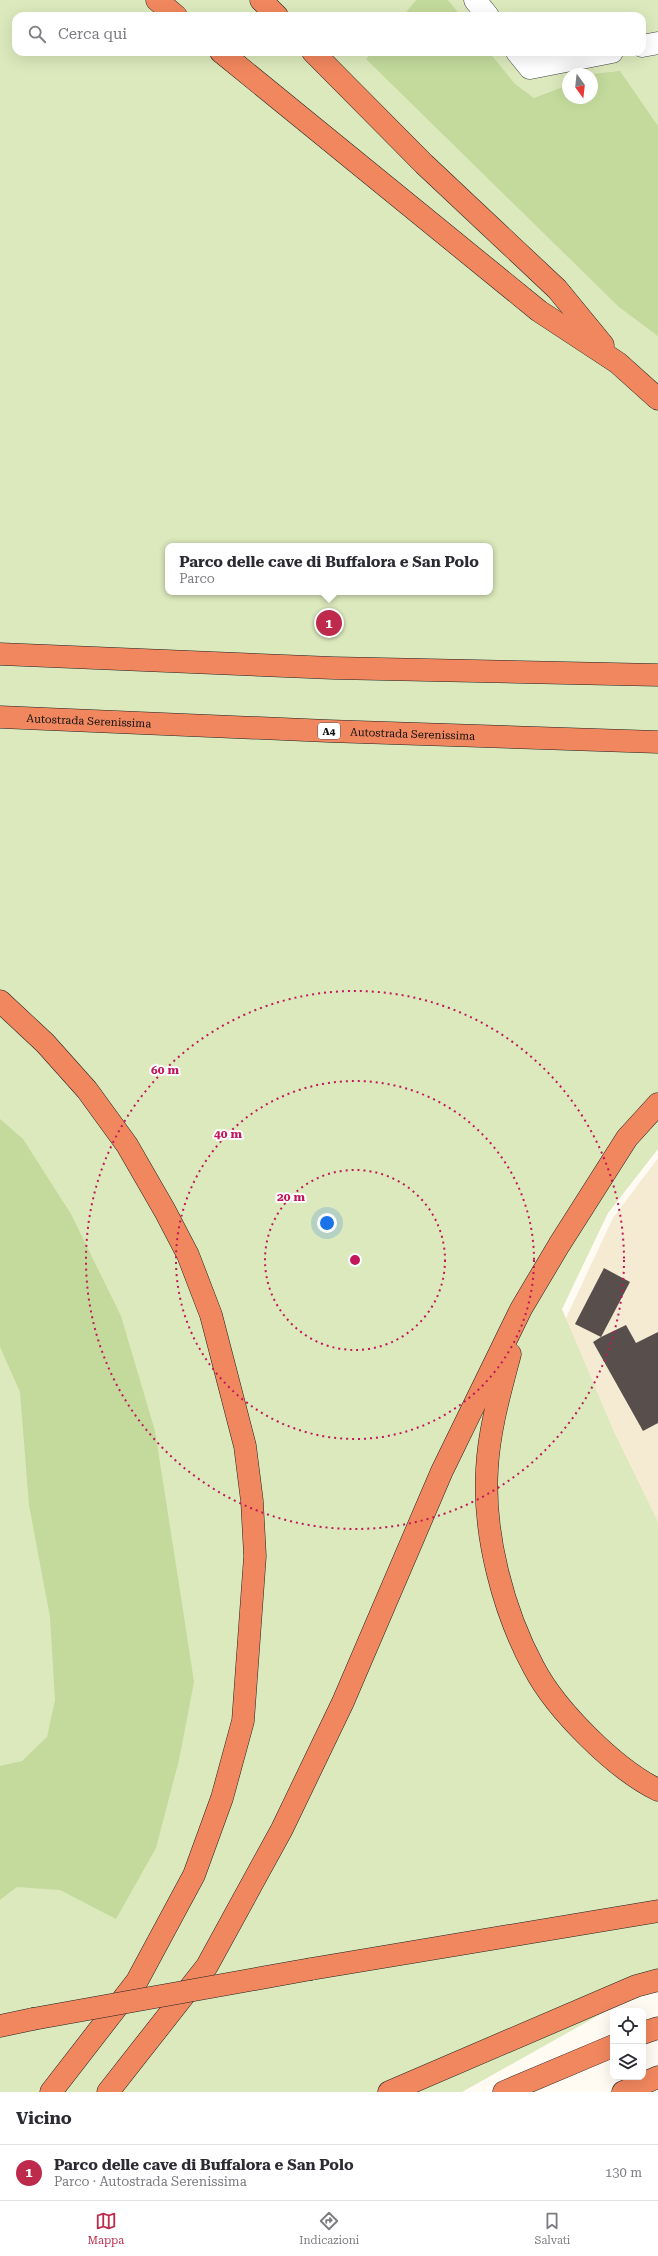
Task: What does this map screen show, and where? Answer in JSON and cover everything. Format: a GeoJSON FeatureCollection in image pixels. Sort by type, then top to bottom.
{"type":"FeatureCollection","features":[{"type":"Feature","properties":{"kind":"highway"},"geometry":{"type":"LineString","coordinates":[[157,0],[171,12]]}},
{"type":"Feature","properties":{"kind":"highway"},"geometry":{"type":"LineString","coordinates":[[261,0],[273,12]]}},
{"type":"Feature","properties":{"kind":"highway"},"geometry":{"type":"LineString","coordinates":[[226,56],[539,311],[618,363]]}},
{"type":"Feature","properties":{"kind":"highway"},"geometry":{"type":"LineString","coordinates":[[317,56],[424,164],[557,289],[618,363],[658,399]]}},
{"type":"Feature","properties":{"kind":"highway"},"geometry":{"type":"LineString","coordinates":[[0,654],[333,668],[658,675]]}},
{"type":"Feature","properties":{"kind":"highway","name":"Autostrada Serenissima"},"geometry":{"type":"LineString","coordinates":[[0,717],[328,731],[658,742]]}},
{"type":"Feature","properties":{"kind":"highway"},"geometry":{"type":"LineString","coordinates":[[0,1001],[45,1043],[87,1090],[127,1145],[165,1211],[188,1255],[211,1316],[245,1446],[252,1501],[255,1556],[243,1721],[222,1798],[194,1875],[137,1981],[51,2092]]}},
{"type":"Feature","properties":{"kind":"highway"},"geometry":{"type":"LineString","coordinates":[[108,2092],[207,1966],[282,1829],[343,1702],[442,1471],[521,1310],[558,1245],[627,1138],[658,1104]]}},
{"type":"Feature","properties":{"kind":"highway"},"geometry":{"type":"LineString","coordinates":[[521,1310],[493,1422],[487,1470],[489,1516],[496,1569],[512,1620],[534,1669],[570,1719],[618,1764],[658,1790]]}},
{"type":"Feature","properties":{"kind":"highway"},"geometry":{"type":"LineString","coordinates":[[0,2026],[311,1969],[658,1911]]}},
{"type":"Feature","properties":{"kind":"highway"},"geometry":{"type":"LineString","coordinates":[[389,2092],[636,1986],[658,1980]]}},
{"type":"Feature","properties":{"kind":"highway"},"geometry":{"type":"LineString","coordinates":[[646,2032],[658,2028]]}},
{"type":"Feature","properties":{"kind":"highway"},"geometry":{"type":"LineString","coordinates":[[504,2092],[610,2047]]}},
{"type":"Feature","properties":{"kind":"highway"},"geometry":{"type":"LineString","coordinates":[[623,2092],[658,2077]]}},
{"type":"Feature","properties":{"kind":"street"},"geometry":{"type":"LineString","coordinates":[[475,0],[485,12]]}},
{"type":"Feature","properties":{"kind":"street"},"geometry":{"type":"LineString","coordinates":[[646,45],[658,43]]}},
{"type":"Feature","properties":{"kind":"street"},"geometry":{"type":"LineString","coordinates":[[520,56],[530,68],[592,56]]}},
{"type":"Feature","properties":{"kind":"shaded area"},"geometry":{"type":"Polygon","coordinates":[[[658,1158],[658,1738],[542,1401],[566,1318],[613,1218],[658,1158]]]}},
{"type":"Feature","properties":{"kind":"green space"},"geometry":{"type":"Polygon","coordinates":[[[0,0],[658,0],[658,1149],[608,1213],[562,1309],[614,1432],[658,1522],[658,1982],[462,2092],[0,2092],[0,0]]]}},
{"type":"Feature","properties":{"kind":"green space"},"geometry":{"type":"Polygon","coordinates":[[[416,0],[448,0],[458,12],[406,12],[416,0]]]}},
{"type":"Feature","properties":{"kind":"green space"},"geometry":{"type":"Polygon","coordinates":[[[369,56],[492,56],[515,84],[534,98],[562,87],[562,104],[598,104],[598,73],[620,71],[658,126],[658,336],[619,307],[366,59],[369,56]]]}},
{"type":"Feature","properties":{"kind":"green space"},"geometry":{"type":"Polygon","coordinates":[[[0,1119],[23,1139],[71,1214],[121,1316],[155,1431],[194,1682],[179,1760],[156,1848],[116,1919],[60,1890],[17,1887],[0,1900],[0,1766],[22,1761],[47,1737],[55,1700],[50,1617],[29,1505],[20,1392],[0,1347],[0,1119]]]}},
{"type":"Feature","properties":{"kind":"building"},"geometry":{"type":"Polygon","coordinates":[[[604,1268],[630,1282],[601,1337],[575,1324],[604,1268]]]}},
{"type":"Feature","properties":{"kind":"building"},"geometry":{"type":"Polygon","coordinates":[[[626,1325],[636,1343],[658,1332],[658,1423],[643,1431],[593,1342],[626,1325]]]}},
{"type":"Feature","properties":{"kind":"place","name":"Parco delle cave di Buffalora e San Polo"},"geometry":{"type":"Point","coordinates":[329,623]}}]}
